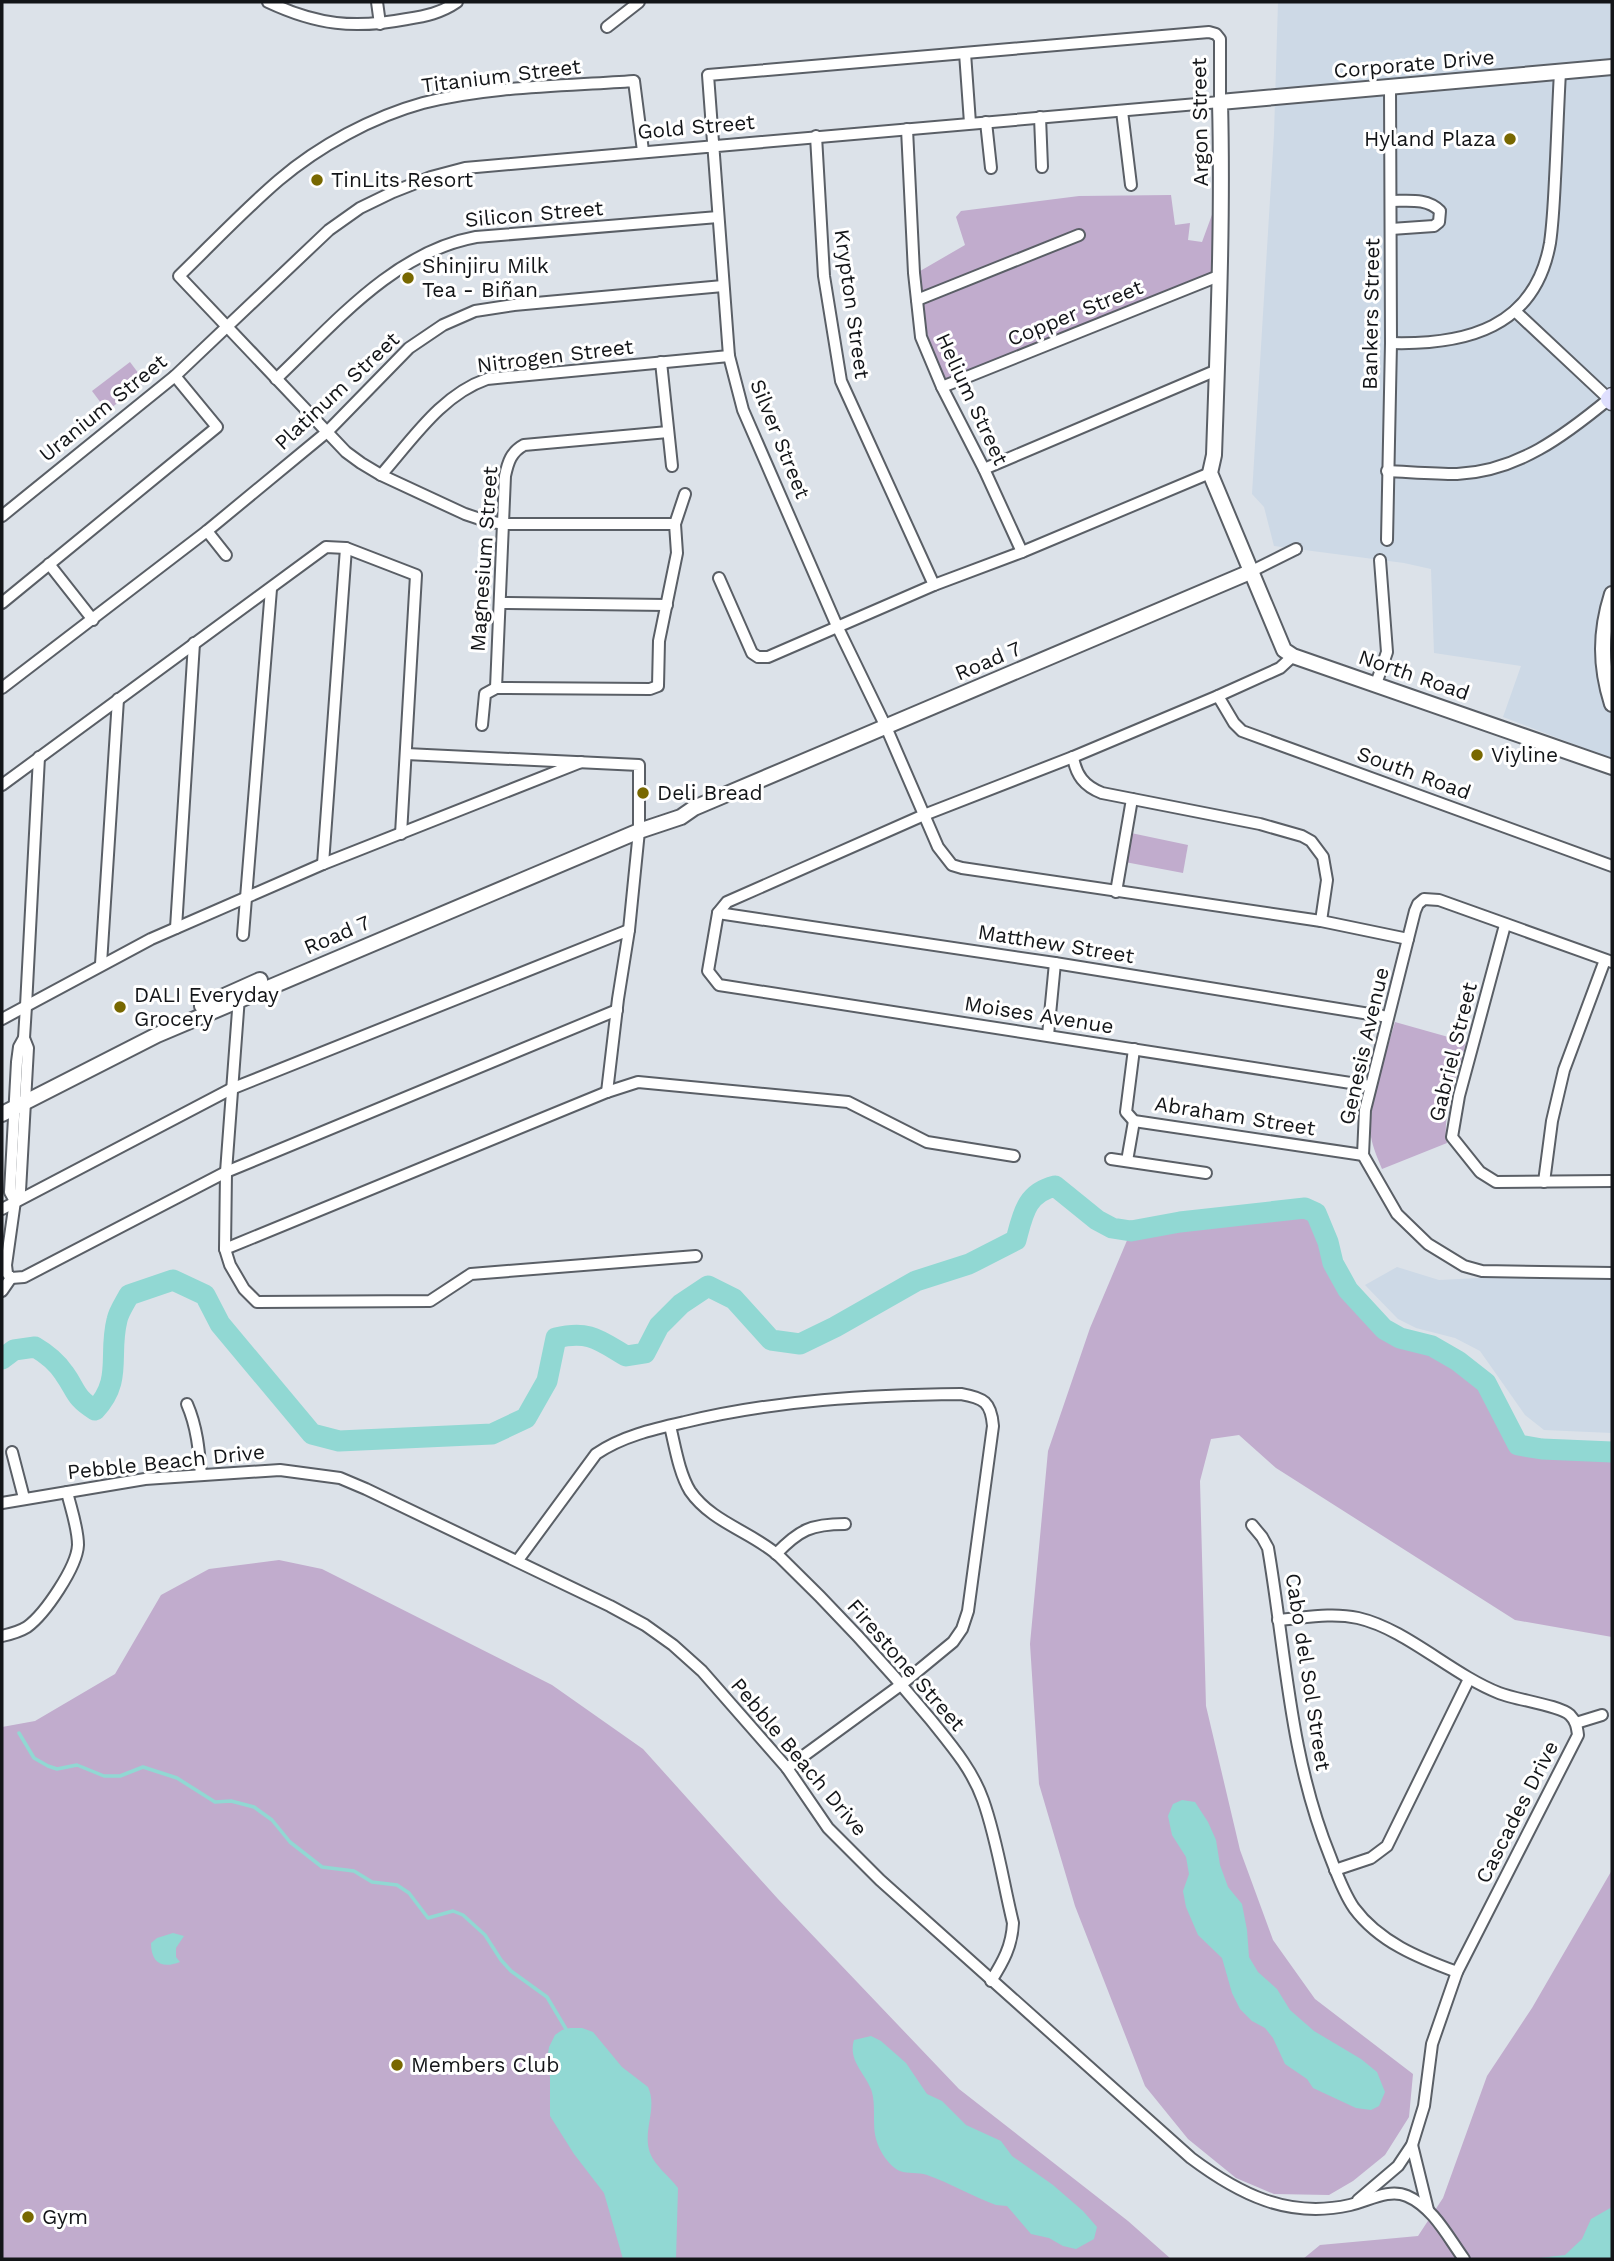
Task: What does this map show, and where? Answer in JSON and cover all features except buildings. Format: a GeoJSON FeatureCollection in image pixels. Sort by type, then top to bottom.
{"type":"FeatureCollection","features":[{"type":"Feature","properties":{"kind":"street"},"geometry":{"type":"LineString","coordinates":[[268,2],[339,25],[380,24],[442,13],[457,2]]}},
{"type":"Feature","properties":{"kind":"street"},"geometry":{"type":"LineString","coordinates":[[377,2],[380,24]]}},
{"type":"Feature","properties":{"kind":"street"},"geometry":{"type":"LineString","coordinates":[[607,27],[639,2]]}},
{"type":"Feature","properties":{"kind":"street","name":"Argon Street"},"geometry":{"type":"LineString","coordinates":[[712,145],[708,75],[1209,32],[1216,34],[1220,39],[1223,188],[1214,455],[1210,473],[1250,572]]}},
{"type":"Feature","properties":{"kind":"street"},"geometry":{"type":"LineString","coordinates":[[965,53],[970,123]]}},
{"type":"Feature","properties":{"kind":"street","name":"Corporate Drive"},"geometry":{"type":"LineString","coordinates":[[1220,102],[1612,67]]}},
{"type":"Feature","properties":{"kind":"street"},"geometry":{"type":"LineString","coordinates":[[1391,343],[1418,344],[1477,334],[1515,311],[1535,286],[1550,243],[1560,72]]}},
{"type":"Feature","properties":{"kind":"street","name":"Titanium Street"},"geometry":{"type":"LineString","coordinates":[[227,327],[179,276],[280,180],[334,141],[392,114],[424,103],[476,94],[634,81],[643,151]]}},
{"type":"Feature","properties":{"kind":"street","name":"Bankers Street"},"geometry":{"type":"LineString","coordinates":[[1387,540],[1391,343],[1390,88]]}},
{"type":"Feature","properties":{"kind":"street","name":"Gold Street"},"geometry":{"type":"LineString","coordinates":[[227,327],[330,230],[360,208],[432,177],[465,168],[1220,102]]}},
{"type":"Feature","properties":{"kind":"street"},"geometry":{"type":"LineString","coordinates":[[1122,111],[1132,185]]}},
{"type":"Feature","properties":{"kind":"street"},"geometry":{"type":"LineString","coordinates":[[1040,117],[1042,167]]}},
{"type":"Feature","properties":{"kind":"street"},"geometry":{"type":"LineString","coordinates":[[986,122],[991,168]]}},
{"type":"Feature","properties":{"kind":"street","name":"Helium Street"},"geometry":{"type":"LineString","coordinates":[[907,129],[916,300],[921,337],[1022,552]]}},
{"type":"Feature","properties":{"kind":"street","name":"Krypton Street"},"geometry":{"type":"LineString","coordinates":[[816,136],[824,276],[841,381],[934,584]]}},
{"type":"Feature","properties":{"kind":"street","name":"Silver Street"},"geometry":{"type":"LineString","coordinates":[[712,145],[729,356],[743,410],[837,626],[886,727],[938,847],[951,865],[962,868],[1116,892]]}},
{"type":"Feature","properties":{"kind":"street"},"geometry":{"type":"LineString","coordinates":[[1391,201],[1423,201],[1434,205],[1440,211],[1439,222],[1434,226],[1391,229]]}},
{"type":"Feature","properties":{"kind":"street","name":"Silicon Street"},"geometry":{"type":"LineString","coordinates":[[276,379],[399,267],[457,240],[718,217]]}},
{"type":"Feature","properties":{"kind":"street"},"geometry":{"type":"LineString","coordinates":[[916,300],[1079,235]]}},
{"type":"Feature","properties":{"kind":"street","name":"Copper Street"},"geometry":{"type":"LineString","coordinates":[[943,387],[1221,275]]}},
{"type":"Feature","properties":{"kind":"street","name":"Platinum Street"},"geometry":{"type":"LineString","coordinates":[[2,688],[207,531],[327,432],[410,348],[443,325],[475,311],[514,305],[723,286]]}},
{"type":"Feature","properties":{"kind":"street"},"geometry":{"type":"LineString","coordinates":[[1387,471],[1459,474],[1512,463],[1545,447],[1611,399],[1515,311]]}},
{"type":"Feature","properties":{"kind":"street"},"geometry":{"type":"LineString","coordinates":[[227,327],[346,452],[381,475],[465,514],[486,522],[505,524],[675,524]]}},
{"type":"Feature","properties":{"kind":"street","name":"Uranium Street"},"geometry":{"type":"LineString","coordinates":[[2,516],[175,376],[227,327]]}},
{"type":"Feature","properties":{"kind":"street","name":"Nitrogen Street"},"geometry":{"type":"LineString","coordinates":[[381,475],[439,409],[471,385],[503,377],[729,356]]}},
{"type":"Feature","properties":{"kind":"street"},"geometry":{"type":"LineString","coordinates":[[661,362],[672,466]]}},
{"type":"Feature","properties":{"kind":"street"},"geometry":{"type":"LineString","coordinates":[[984,469],[1217,370]]}},
{"type":"Feature","properties":{"kind":"street"},"geometry":{"type":"LineString","coordinates":[[2,603],[217,427],[175,376]]}},
{"type":"Feature","properties":{"kind":"street","name":"Magnesium Street"},"geometry":{"type":"LineString","coordinates":[[496,688],[505,476],[510,457],[516,449],[524,445],[668,432]]}},
{"type":"Feature","properties":{"kind":"street"},"geometry":{"type":"LineString","coordinates":[[719,578],[752,653],[758,657],[768,657],[934,584],[1022,552],[1210,473]]}},
{"type":"Feature","properties":{"kind":"street"},"geometry":{"type":"LineString","coordinates":[[482,724],[485,694],[496,688],[650,689],[658,686],[659,641],[677,552],[675,524],[685,494]]}},
{"type":"Feature","properties":{"kind":"street"},"geometry":{"type":"LineString","coordinates":[[207,531],[226,555]]}},
{"type":"Feature","properties":{"kind":"street"},"geometry":{"type":"LineString","coordinates":[[2,785],[326,547],[346,548],[416,575],[401,834]]}},
{"type":"Feature","properties":{"kind":"street"},"geometry":{"type":"LineString","coordinates":[[323,864],[346,548]]}},
{"type":"Feature","properties":{"kind":"street","name":"Road 7"},"geometry":{"type":"LineString","coordinates":[[14,1105],[239,994],[640,827],[681,817],[694,808],[1250,572],[1296,549]]}},
{"type":"Feature","properties":{"kind":"street"},"geometry":{"type":"LineString","coordinates":[[1376,684],[1387,652],[1380,560]]}},
{"type":"Feature","properties":{"kind":"street"},"geometry":{"type":"LineString","coordinates":[[49,564],[93,620]]}},
{"type":"Feature","properties":{"kind":"street"},"geometry":{"type":"LineString","coordinates":[[718,914],[727,902],[925,815],[1073,757],[1280,668],[1293,656],[1279,643],[1250,572]]}},
{"type":"Feature","properties":{"kind":"street"},"geometry":{"type":"LineString","coordinates":[[243,935],[271,589]]}},
{"type":"Feature","properties":{"kind":"street"},"geometry":{"type":"LineString","coordinates":[[1612,594],[1605,617],[1602,645],[1603,673],[1612,704]]}},
{"type":"Feature","properties":{"kind":"street"},"geometry":{"type":"LineString","coordinates":[[501,603],[667,606]]}},
{"type":"Feature","properties":{"kind":"street"},"geometry":{"type":"LineString","coordinates":[[176,928],[194,643]]}},
{"type":"Feature","properties":{"kind":"street","name":"North Road"},"geometry":{"type":"LineString","coordinates":[[1293,656],[1612,767]]}},
{"type":"Feature","properties":{"kind":"street","name":"South Road"},"geometry":{"type":"LineString","coordinates":[[1218,696],[1242,731],[1612,866]]}},
{"type":"Feature","properties":{"kind":"street"},"geometry":{"type":"LineString","coordinates":[[102,964],[118,699]]}},
{"type":"Feature","properties":{"kind":"street"},"geometry":{"type":"LineString","coordinates":[[406,754],[639,765],[640,827],[607,1092]]}},
{"type":"Feature","properties":{"kind":"street"},"geometry":{"type":"LineString","coordinates":[[10,1278],[6,1265],[15,1201],[20,1191],[14,1105],[28,1048],[24,1038],[39,757]]}},
{"type":"Feature","properties":{"kind":"street"},"geometry":{"type":"LineString","coordinates":[[1073,757],[1076,772],[1085,783],[1102,793],[1260,824],[1311,841],[1323,857],[1327,880],[1321,921]]}},
{"type":"Feature","properties":{"kind":"street"},"geometry":{"type":"LineString","coordinates":[[2,1019],[102,964],[176,928],[323,864],[581,762]]}},
{"type":"Feature","properties":{"kind":"street"},"geometry":{"type":"LineString","coordinates":[[1132,799],[1116,892],[1321,921],[1408,939]]}},
{"type":"Feature","properties":{"kind":"street","name":"Genesis Avenue"},"geometry":{"type":"LineString","coordinates":[[1505,925],[1439,901],[1424,899],[1415,911],[1370,1086],[1363,1130],[1363,1155],[1396,1214],[1428,1244],[1464,1266],[1482,1271],[1612,1273]]}},
{"type":"Feature","properties":{"kind":"street","name":"Matthew Street"},"geometry":{"type":"LineString","coordinates":[[718,914],[1055,963],[1388,1017]]}},
{"type":"Feature","properties":{"kind":"street","name":"Moises Avenue"},"geometry":{"type":"LineString","coordinates":[[718,914],[708,971],[719,985],[1370,1086]]}},
{"type":"Feature","properties":{"kind":"street"},"geometry":{"type":"LineString","coordinates":[[1505,925],[1609,961],[1564,1070],[1552,1121],[1544,1182]]}},
{"type":"Feature","properties":{"kind":"street","name":"Gabriel Street"},"geometry":{"type":"LineString","coordinates":[[1505,925],[1459,1096],[1452,1137],[1480,1172],[1496,1182],[1612,1181]]}},
{"type":"Feature","properties":{"kind":"street"},"geometry":{"type":"LineString","coordinates":[[2,1209],[231,1089],[629,930]]}},
{"type":"Feature","properties":{"kind":"street"},"geometry":{"type":"LineString","coordinates":[[1048,1035],[1055,963]]}},
{"type":"Feature","properties":{"kind":"street"},"geometry":{"type":"LineString","coordinates":[[239,994],[226,1172],[225,1249],[230,1265],[244,1289],[257,1302],[430,1301],[471,1274],[696,1256]]}},
{"type":"Feature","properties":{"kind":"street"},"geometry":{"type":"LineString","coordinates":[[10,1278],[24,1276],[226,1172],[617,1010]]}},
{"type":"Feature","properties":{"kind":"street","name":"Abraham Street"},"geometry":{"type":"LineString","coordinates":[[1134,1049],[1126,1112],[1134,1121],[1363,1155]]}},
{"type":"Feature","properties":{"kind":"street"},"geometry":{"type":"LineString","coordinates":[[225,1249],[607,1092],[638,1082],[848,1102],[927,1142],[1014,1156]]}},
{"type":"Feature","properties":{"kind":"street"},"geometry":{"type":"LineString","coordinates":[[1127,1161],[1134,1121]]}},
{"type":"Feature","properties":{"kind":"street"},"geometry":{"type":"LineString","coordinates":[[1111,1159],[1206,1173]]}},
{"type":"Feature","properties":{"kind":"street"},"geometry":{"type":"LineString","coordinates":[[2,1291],[10,1278]]}},
{"type":"Feature","properties":{"kind":"street"},"geometry":{"type":"LineString","coordinates":[[518,1560],[596,1454],[611,1444],[670,1426],[736,1411],[824,1399],[961,1394],[987,1403],[992,1413],[993,1426],[968,1611],[962,1629],[953,1642],[902,1684],[787,1768]]}},
{"type":"Feature","properties":{"kind":"street"},"geometry":{"type":"LineString","coordinates":[[187,1404],[194,1419],[201,1475]]}},
{"type":"Feature","properties":{"kind":"street","name":"Firestone Street"},"geometry":{"type":"LineString","coordinates":[[670,1426],[691,1491],[716,1516],[776,1554],[902,1684],[961,1758],[983,1799],[1013,1923],[1010,1947],[991,1981]]}},
{"type":"Feature","properties":{"kind":"street"},"geometry":{"type":"LineString","coordinates":[[12,1452],[24,1498]]}},
{"type":"Feature","properties":{"kind":"street","name":"Pebble Beach Drive"},"geometry":{"type":"LineString","coordinates":[[2,1503],[145,1479],[280,1470],[340,1478],[518,1560],[645,1625],[702,1671],[787,1768],[828,1828],[880,1881],[1191,2158],[1223,2182],[1251,2197],[1280,2205],[1329,2209],[1392,2194],[1405,2195],[1428,2210],[1464,2259]]}},
{"type":"Feature","properties":{"kind":"street"},"geometry":{"type":"LineString","coordinates":[[2,1636],[29,1626],[59,1588],[74,1563],[78,1545],[67,1492]]}},
{"type":"Feature","properties":{"kind":"street"},"geometry":{"type":"LineString","coordinates":[[776,1554],[800,1532],[825,1524],[845,1524]]}},
{"type":"Feature","properties":{"kind":"street","name":"Cabo del Sol Street"},"geometry":{"type":"LineString","coordinates":[[1252,1525],[1268,1548],[1293,1726],[1321,1834],[1335,1870],[1349,1900],[1371,1926],[1410,1954],[1457,1972]]}},
{"type":"Feature","properties":{"kind":"street","name":"Cascades Drive"},"geometry":{"type":"LineString","coordinates":[[1278,1620],[1337,1614],[1378,1623],[1469,1679],[1500,1693],[1570,1714],[1576,1723],[1578,1735],[1457,1972],[1432,2044],[1424,2106],[1412,2146]]}},
{"type":"Feature","properties":{"kind":"street"},"geometry":{"type":"LineString","coordinates":[[1335,1870],[1370,1858],[1387,1846],[1469,1679]]}},
{"type":"Feature","properties":{"kind":"street"},"geometry":{"type":"LineString","coordinates":[[1576,1723],[1602,1715]]}},
{"type":"Feature","properties":{"kind":"street"},"geometry":{"type":"LineString","coordinates":[[1353,2205],[1398,2166],[1412,2146]]}},
{"type":"Feature","properties":{"kind":"street"},"geometry":{"type":"LineString","coordinates":[[1412,2146],[1428,2210]]}},
{"type":"Feature","properties":{"kind":"shaded area"},"geometry":{"type":"Polygon","coordinates":[[[1278,2],[1612,2],[1612,759],[1503,717],[1521,666],[1434,653],[1431,569],[1274,546],[1264,507],[1252,494],[1274,134],[1278,2]]]}},
{"type":"Feature","properties":{"kind":"shaded area"},"geometry":{"type":"Polygon","coordinates":[[[1220,193],[1219,272],[942,387],[918,300],[915,274],[965,245],[956,217],[961,211],[1079,196],[1171,195],[1175,225],[1190,223],[1188,240],[1202,242],[1220,193]]]}},
{"type":"Feature","properties":{"kind":"shaded area"},"geometry":{"type":"Polygon","coordinates":[[[130,362],[145,382],[107,411],[92,391],[130,362]]]}},
{"type":"Feature","properties":{"kind":"shaded area"},"geometry":{"type":"Polygon","coordinates":[[[1131,833],[1188,845],[1183,873],[1125,862],[1131,833]]]}},
{"type":"Feature","properties":{"kind":"shaded area"},"geometry":{"type":"Polygon","coordinates":[[[1395,1022],[1466,1042],[1446,1120],[1447,1143],[1382,1169],[1371,1137],[1372,1111],[1395,1022]]]}},
{"type":"Feature","properties":{"kind":"shaded area"},"geometry":{"type":"Polygon","coordinates":[[[1305,1208],[1316,1213],[1333,1263],[1348,1290],[1384,1329],[1400,1338],[1432,1346],[1458,1361],[1486,1383],[1518,1445],[1542,1449],[1612,1452],[1612,1637],[1515,1620],[1276,1468],[1239,1435],[1211,1439],[1200,1481],[1206,1706],[1240,1850],[1273,1940],[1315,1999],[1413,2074],[1409,2117],[1385,2155],[1353,2181],[1329,2195],[1274,2194],[1236,2178],[1188,2139],[1145,2086],[1075,1906],[1039,1784],[1030,1644],[1048,1451],[1090,1328],[1131,1231],[1180,1222],[1305,1208]]]}},
{"type":"Feature","properties":{"kind":"shaded area"},"geometry":{"type":"Polygon","coordinates":[[[1397,1267],[1439,1280],[1612,1278],[1612,1433],[1544,1430],[1525,1415],[1480,1351],[1455,1338],[1416,1328],[1398,1319],[1365,1285],[1397,1267]]]}},
{"type":"Feature","properties":{"kind":"shaded area"},"geometry":{"type":"Polygon","coordinates":[[[279,1560],[322,1569],[552,1685],[643,1749],[778,1899],[959,2089],[1128,2221],[1171,2259],[2,2259],[2,1727],[35,1721],[115,1674],[161,1595],[209,1569],[279,1560]]]}},
{"type":"Feature","properties":{"kind":"shaded area"},"geometry":{"type":"Polygon","coordinates":[[[1182,1800],[1195,1802],[1216,1840],[1220,1865],[1228,1887],[1242,1904],[1249,1957],[1258,1972],[1277,1989],[1290,2010],[1314,2031],[1361,2059],[1377,2072],[1385,2092],[1379,2106],[1371,2110],[1356,2108],[1313,2088],[1307,2079],[1285,2064],[1273,2038],[1265,2028],[1252,2021],[1240,2009],[1232,1993],[1222,1958],[1198,1935],[1186,1907],[1183,1891],[1189,1874],[1186,1857],[1172,1835],[1168,1816],[1173,1804],[1182,1800]]]}},
{"type":"Feature","properties":{"kind":"shaded area"},"geometry":{"type":"Polygon","coordinates":[[[1612,1870],[1612,2259],[1303,2259],[1320,2245],[1418,2236],[1443,2198],[1487,2076],[1532,2008],[1612,1870]]]}},
{"type":"Feature","properties":{"kind":"shaded area"},"geometry":{"type":"Polygon","coordinates":[[[173,1933],[184,1936],[176,1948],[176,1957],[180,1962],[168,1965],[159,1963],[153,1955],[151,1943],[173,1933]]]}},
{"type":"Feature","properties":{"kind":"shaded area"},"geometry":{"type":"Polygon","coordinates":[[[570,2028],[593,2032],[622,2067],[648,2087],[651,2095],[648,2136],[650,2153],[678,2188],[676,2259],[623,2259],[604,2193],[574,2154],[550,2116],[547,2060],[549,2047],[555,2035],[570,2028]]]}},
{"type":"Feature","properties":{"kind":"shaded area"},"geometry":{"type":"Polygon","coordinates":[[[871,2036],[881,2041],[906,2063],[927,2094],[942,2101],[966,2125],[1001,2141],[1012,2156],[1053,2185],[1083,2211],[1097,2227],[1094,2239],[1076,2249],[1063,2246],[1049,2238],[1031,2234],[1007,2206],[996,2205],[927,2175],[896,2169],[883,2155],[877,2142],[871,2089],[853,2054],[854,2040],[871,2036]]]}},
{"type":"Feature","properties":{"kind":"shaded area"},"geometry":{"type":"Polygon","coordinates":[[[1612,2207],[1612,2259],[1531,2259],[1565,2255],[1582,2239],[1591,2219],[1612,2207]]]}},
{"type":"Feature","properties":{"kind":"waterway"},"geometry":{"type":"LineString","coordinates":[[2,1359],[14,1350],[35,1347],[54,1361],[79,1397],[95,1410],[104,1399],[112,1378],[117,1320],[129,1295],[173,1280],[205,1295],[220,1324],[312,1434],[339,1441],[492,1434],[526,1418],[547,1381],[556,1338],[586,1336],[601,1341],[626,1356],[645,1353],[659,1326],[681,1304],[708,1286],[734,1299],[771,1340],[800,1344],[916,1281],[969,1264],[1016,1240],[1024,1213],[1032,1199],[1045,1189],[1055,1186],[1097,1220],[1112,1228],[1131,1231],[1180,1222],[1305,1208],[1316,1213],[1333,1263],[1348,1290],[1384,1329],[1400,1338],[1432,1346],[1458,1361],[1486,1383],[1518,1445],[1542,1449],[1612,1452]]}},
{"type":"Feature","properties":{"kind":"waterway"},"geometry":{"type":"LineString","coordinates":[[19,1733],[34,1758],[57,1769],[77,1765],[104,1776],[120,1776],[143,1767],[177,1778],[215,1802],[231,1801],[254,1807],[272,1820],[290,1842],[322,1867],[354,1871],[372,1882],[397,1885],[409,1893],[428,1918],[453,1911],[463,1915],[485,1935],[511,1971],[547,1997],[566,2029]]}},
{"type":"Feature","properties":{"kind":"place","name":"Hyland Plaza"},"geometry":{"type":"Point","coordinates":[1510,139]}},
{"type":"Feature","properties":{"kind":"place","name":"TinLits Resort"},"geometry":{"type":"Point","coordinates":[317,180]}},
{"type":"Feature","properties":{"kind":"place","name":"Shinjiru Milk Tea - Biñan"},"geometry":{"type":"Point","coordinates":[408,278]}},
{"type":"Feature","properties":{"kind":"place","name":"Viyline"},"geometry":{"type":"Point","coordinates":[1477,755]}},
{"type":"Feature","properties":{"kind":"place","name":"Deli Bread"},"geometry":{"type":"Point","coordinates":[643,793]}},
{"type":"Feature","properties":{"kind":"place","name":"DALI Everyday Grocery"},"geometry":{"type":"Point","coordinates":[120,1007]}},
{"type":"Feature","properties":{"kind":"place","name":"Members Club"},"geometry":{"type":"Point","coordinates":[397,2065]}},
{"type":"Feature","properties":{"kind":"place","name":"Gym"},"geometry":{"type":"Point","coordinates":[28,2217]}}]}
